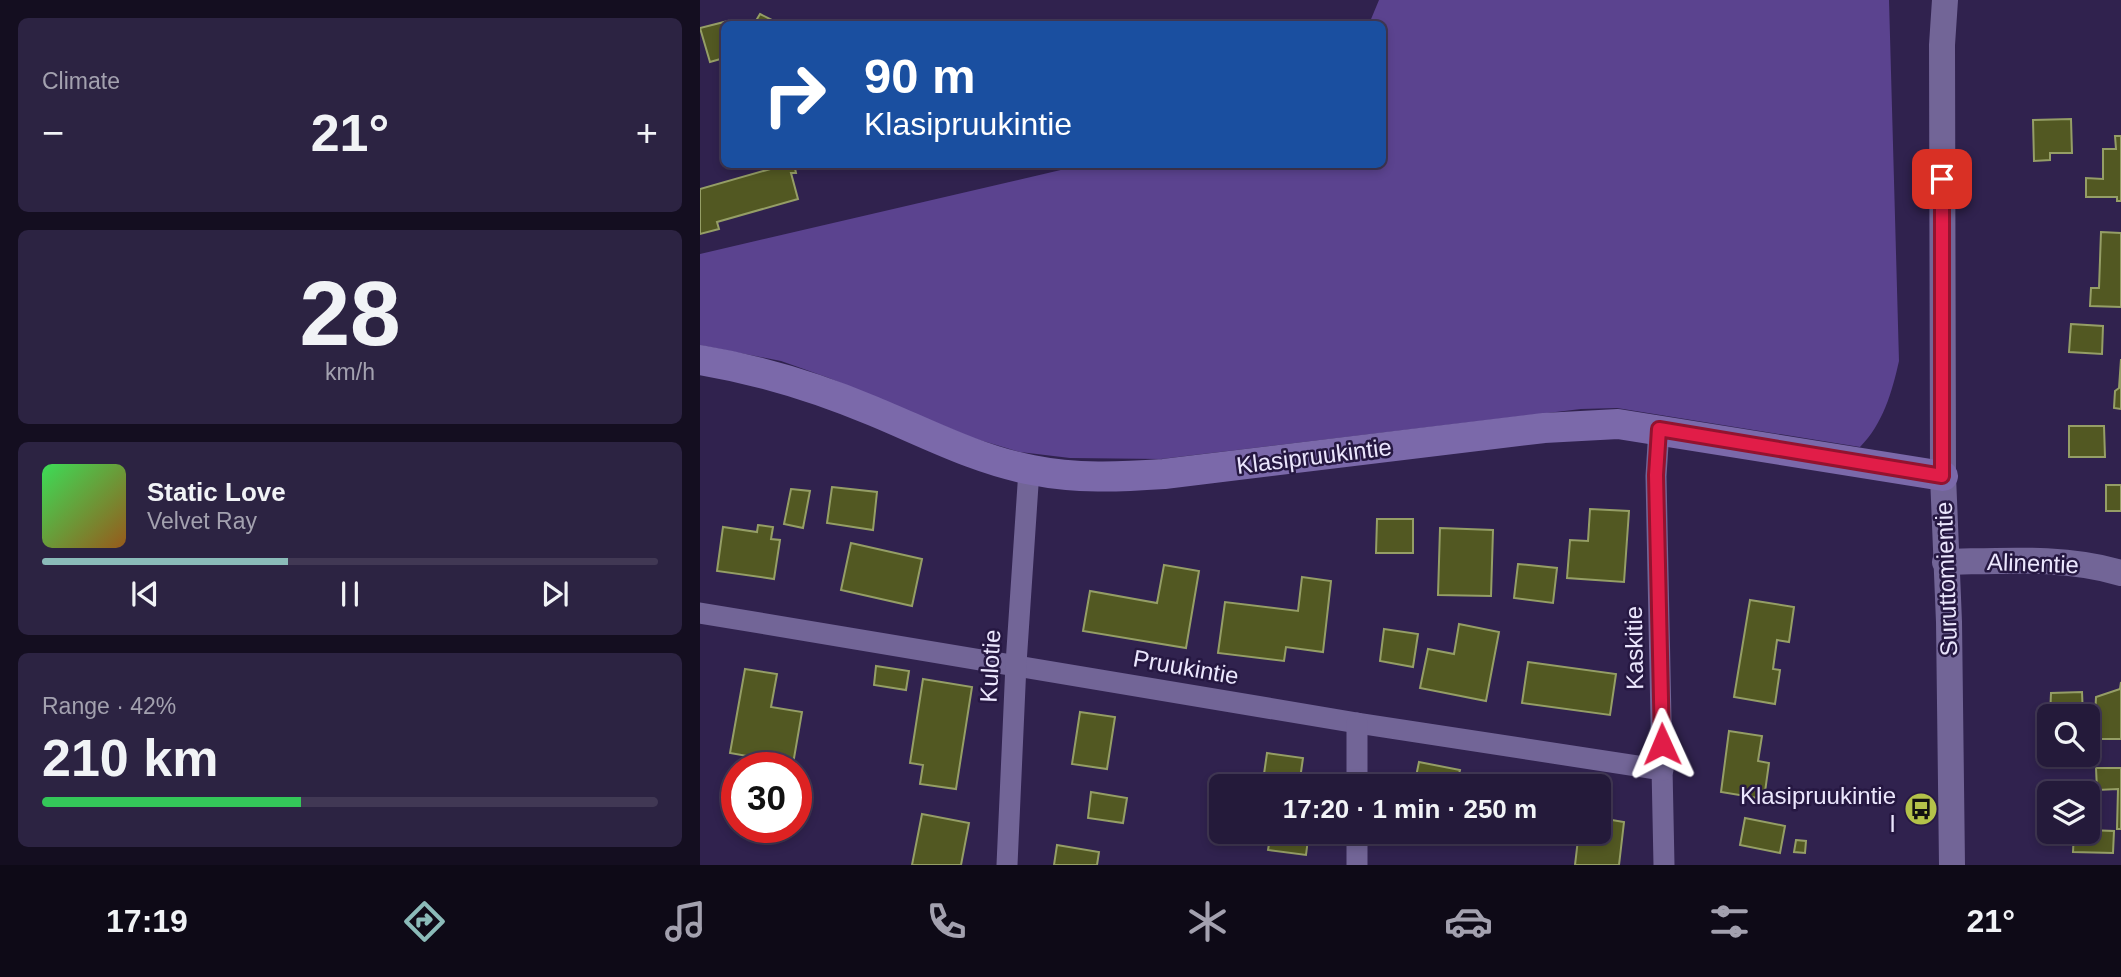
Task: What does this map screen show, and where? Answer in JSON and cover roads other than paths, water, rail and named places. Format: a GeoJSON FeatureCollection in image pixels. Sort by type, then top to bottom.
{"type":"FeatureCollection","features":[{"type":"Feature","properties":{"kind":"main road","name":"Klasipruukintie"},"geometry":{"type":"LineString","coordinates":[[700,360],[802,383],[951,444],[1029,470],[1063,475],[1114,477],[1164,474],[1569,426],[1618,424],[1942,476]]}},
{"type":"Feature","properties":{"kind":"street","name":"Suruttomientie"},"geometry":{"type":"LineString","coordinates":[[1945,0],[1942,45],[1942,476],[1949,622],[1952,865]]}},
{"type":"Feature","properties":{"kind":"street","name":"Kaskitie"},"geometry":{"type":"LineString","coordinates":[[1659,429],[1656,475],[1664,865]]}},
{"type":"Feature","properties":{"kind":"street","name":"Kulotie"},"geometry":{"type":"LineString","coordinates":[[1007,865],[1016,664],[1029,470]]}},
{"type":"Feature","properties":{"kind":"street","name":"Alinentie"},"geometry":{"type":"LineString","coordinates":[[1945,562],[2022,561],[2096,565],[2121,573]]}},
{"type":"Feature","properties":{"kind":"street","name":"Pruukintie"},"geometry":{"type":"LineString","coordinates":[[700,613],[1357,723],[1663,770]]}},
{"type":"Feature","properties":{"kind":"street"},"geometry":{"type":"LineString","coordinates":[[1357,723],[1357,774]]}},
{"type":"Feature","properties":{"kind":"street"},"geometry":{"type":"LineString","coordinates":[[1357,844],[1357,865]]}},
{"type":"Feature","properties":{"kind":"place","name":"Klasipruukintie I"},"geometry":{"type":"Point","coordinates":[1921,809]}}]}
